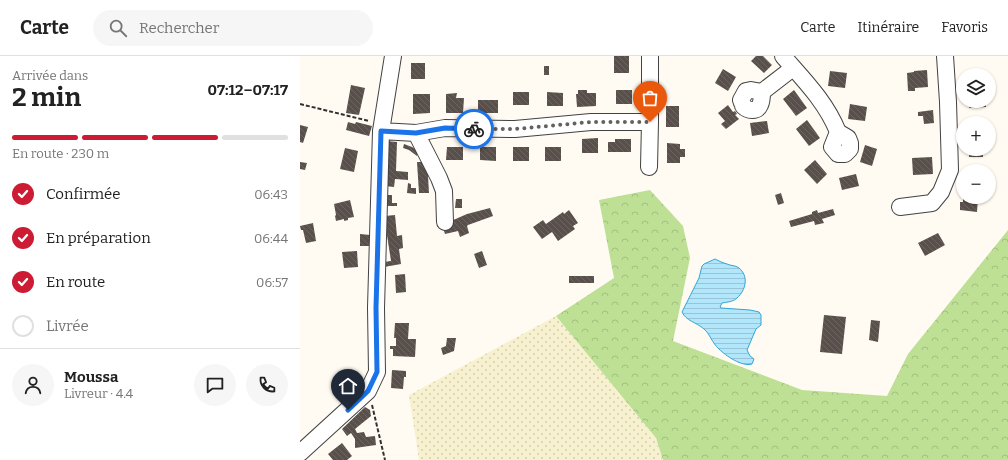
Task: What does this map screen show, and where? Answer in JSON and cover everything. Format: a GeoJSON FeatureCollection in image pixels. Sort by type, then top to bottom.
{"type":"FeatureCollection","features":[{"type":"Feature","properties":{"kind":"street"},"geometry":{"type":"LineString","coordinates":[[300,453],[368,391],[377,372],[376,308],[381,128],[393,56]]}},
{"type":"Feature","properties":{"kind":"street"},"geometry":{"type":"LineString","coordinates":[[649,167],[650,56]]}},
{"type":"Feature","properties":{"kind":"street"},"geometry":{"type":"LineString","coordinates":[[783,56],[824,104],[833,119],[838,132]]}},
{"type":"Feature","properties":{"kind":"street"},"geometry":{"type":"LineString","coordinates":[[900,207],[932,203],[941,192],[950,170],[945,56]]}},
{"type":"Feature","properties":{"kind":"street"},"geometry":{"type":"LineString","coordinates":[[762,92],[793,68]]}},
{"type":"Feature","properties":{"kind":"street"},"geometry":{"type":"LineString","coordinates":[[381,128],[416,133],[445,128],[515,129],[591,122],[650,122]]}},
{"type":"Feature","properties":{"kind":"street"},"geometry":{"type":"LineString","coordinates":[[416,133],[444,191],[445,222]]}},
{"type":"Feature","properties":{"kind":"path"},"geometry":{"type":"LineString","coordinates":[[300,104],[381,128]]}},
{"type":"Feature","properties":{"kind":"path"},"geometry":{"type":"LineString","coordinates":[[368,391],[385,460]]}},
{"type":"Feature","properties":{"kind":"shaded area"},"geometry":{"type":"Polygon","coordinates":[[[556,316],[656,438],[663,460],[419,460],[409,395],[556,316]]]}},
{"type":"Feature","properties":{"kind":"green space"},"geometry":{"type":"Polygon","coordinates":[[[650,190],[683,226],[690,258],[673,341],[802,390],[887,396],[908,354],[1008,230],[1008,460],[663,460],[656,438],[556,316],[614,278],[599,200],[650,190]]]}},
{"type":"Feature","properties":{"kind":"water"},"geometry":{"type":"Polygon","coordinates":[[[715,259],[739,268],[745,279],[743,291],[740,295],[730,302],[722,303],[720,307],[750,310],[759,312],[761,315],[761,325],[756,329],[747,350],[750,356],[754,359],[752,364],[744,364],[726,355],[717,347],[704,329],[689,319],[682,312],[699,278],[702,266],[715,259]]]}},
{"type":"Feature","properties":{"kind":"building"},"geometry":{"type":"Polygon","coordinates":[[[614,56],[629,56],[629,73],[614,73],[614,56]]]}},
{"type":"Feature","properties":{"kind":"building"},"geometry":{"type":"Polygon","coordinates":[[[756,56],[763,56],[772,65],[764,73],[751,61],[756,56]]]}},
{"type":"Feature","properties":{"kind":"building"},"geometry":{"type":"Polygon","coordinates":[[[411,63],[425,63],[425,79],[411,79],[411,63]]]}},
{"type":"Feature","properties":{"kind":"building"},"geometry":{"type":"Polygon","coordinates":[[[544,66],[549,66],[549,75],[544,75],[544,66]]]}},
{"type":"Feature","properties":{"kind":"building"},"geometry":{"type":"Polygon","coordinates":[[[723,69],[736,77],[728,91],[715,83],[723,69]]]}},
{"type":"Feature","properties":{"kind":"building"},"geometry":{"type":"Polygon","coordinates":[[[927,70],[928,87],[915,88],[915,91],[908,91],[907,73],[927,70]]]}},
{"type":"Feature","properties":{"kind":"building"},"geometry":{"type":"Polygon","coordinates":[[[830,71],[847,73],[845,88],[828,86],[830,71]]]}},
{"type":"Feature","properties":{"kind":"building"},"geometry":{"type":"Polygon","coordinates":[[[351,85],[365,88],[359,115],[346,113],[351,85]]]}},
{"type":"Feature","properties":{"kind":"building"},"geometry":{"type":"Polygon","coordinates":[[[578,90],[587,90],[587,93],[596,93],[596,106],[577,107],[576,94],[578,94],[578,90]]]}},
{"type":"Feature","properties":{"kind":"building"},"geometry":{"type":"Polygon","coordinates":[[[616,90],[632,90],[632,104],[616,104],[616,90]]]}},
{"type":"Feature","properties":{"kind":"building"},"geometry":{"type":"Polygon","coordinates":[[[794,90],[807,108],[796,116],[783,99],[794,90]]]}},
{"type":"Feature","properties":{"kind":"building"},"geometry":{"type":"Polygon","coordinates":[[[513,92],[529,92],[529,105],[513,105],[513,92]]]}},
{"type":"Feature","properties":{"kind":"building"},"geometry":{"type":"Polygon","coordinates":[[[547,92],[563,93],[563,106],[547,106],[547,92]]]}},
{"type":"Feature","properties":{"kind":"building"},"geometry":{"type":"Polygon","coordinates":[[[457,93],[456,98],[464,98],[463,113],[446,113],[446,94],[457,93]]]}},
{"type":"Feature","properties":{"kind":"building"},"geometry":{"type":"Polygon","coordinates":[[[413,94],[430,94],[430,113],[413,114],[413,94]]]}},
{"type":"Feature","properties":{"kind":"building"},"geometry":{"type":"Polygon","coordinates":[[[478,100],[498,100],[498,113],[478,113],[478,100]]]}},
{"type":"Feature","properties":{"kind":"building"},"geometry":{"type":"Polygon","coordinates":[[[850,104],[867,107],[865,121],[848,119],[850,104]]]}},
{"type":"Feature","properties":{"kind":"building"},"geometry":{"type":"Polygon","coordinates":[[[728,105],[733,112],[735,111],[737,114],[735,115],[739,119],[726,129],[721,124],[725,121],[718,113],[728,105]]]}},
{"type":"Feature","properties":{"kind":"building"},"geometry":{"type":"Polygon","coordinates":[[[666,106],[679,106],[679,127],[666,127],[666,106]]]}},
{"type":"Feature","properties":{"kind":"building"},"geometry":{"type":"Polygon","coordinates":[[[933,110],[934,123],[924,124],[923,116],[918,116],[918,112],[933,110]]]}},
{"type":"Feature","properties":{"kind":"building"},"geometry":{"type":"Polygon","coordinates":[[[807,120],[820,138],[809,146],[796,129],[807,120]]]}},
{"type":"Feature","properties":{"kind":"building"},"geometry":{"type":"Polygon","coordinates":[[[767,121],[769,133],[752,136],[750,123],[767,121]]]}},
{"type":"Feature","properties":{"kind":"building"},"geometry":{"type":"Polygon","coordinates":[[[348,122],[355,124],[356,122],[372,126],[369,136],[346,130],[348,122]]]}},
{"type":"Feature","properties":{"kind":"building"},"geometry":{"type":"Polygon","coordinates":[[[300,125],[308,127],[303,143],[300,142],[300,125]]]}},
{"type":"Feature","properties":{"kind":"building"},"geometry":{"type":"Polygon","coordinates":[[[598,138],[598,153],[582,153],[582,139],[598,138]]]}},
{"type":"Feature","properties":{"kind":"building"},"geometry":{"type":"Polygon","coordinates":[[[615,139],[631,139],[631,152],[608,152],[608,142],[615,142],[615,139]]]}},
{"type":"Feature","properties":{"kind":"building"},"geometry":{"type":"Polygon","coordinates":[[[387,141],[397,142],[396,171],[408,172],[408,180],[395,179],[394,187],[385,186],[387,141]]]}},
{"type":"Feature","properties":{"kind":"building"},"geometry":{"type":"Polygon","coordinates":[[[667,143],[680,144],[680,149],[685,149],[685,157],[680,157],[680,163],[667,163],[667,143]]]}},
{"type":"Feature","properties":{"kind":"building"},"geometry":{"type":"Polygon","coordinates":[[[404,144],[419,152],[417,156],[409,150],[403,148],[404,144]]]}},
{"type":"Feature","properties":{"kind":"building"},"geometry":{"type":"Polygon","coordinates":[[[865,145],[877,149],[872,166],[860,162],[865,145]]]}},
{"type":"Feature","properties":{"kind":"building"},"geometry":{"type":"Polygon","coordinates":[[[447,147],[463,147],[463,160],[446,160],[447,147]]]}},
{"type":"Feature","properties":{"kind":"building"},"geometry":{"type":"Polygon","coordinates":[[[480,147],[496,147],[496,161],[480,160],[480,147]]]}},
{"type":"Feature","properties":{"kind":"building"},"geometry":{"type":"Polygon","coordinates":[[[513,147],[529,147],[529,161],[513,161],[513,147]]]}},
{"type":"Feature","properties":{"kind":"building"},"geometry":{"type":"Polygon","coordinates":[[[545,147],[561,147],[561,161],[545,161],[545,147]]]}},
{"type":"Feature","properties":{"kind":"building"},"geometry":{"type":"Polygon","coordinates":[[[345,148],[358,151],[354,172],[340,169],[345,148]]]}},
{"type":"Feature","properties":{"kind":"building"},"geometry":{"type":"Polygon","coordinates":[[[969,156],[983,156],[983,157],[969,156]]]}},
{"type":"Feature","properties":{"kind":"building"},"geometry":{"type":"Polygon","coordinates":[[[932,157],[933,174],[913,175],[912,158],[932,157]]]}},
{"type":"Feature","properties":{"kind":"building"},"geometry":{"type":"Polygon","coordinates":[[[815,160],[827,174],[817,184],[804,170],[815,160]]]}},
{"type":"Feature","properties":{"kind":"building"},"geometry":{"type":"Polygon","coordinates":[[[300,162],[307,163],[305,170],[300,169],[300,162]]]}},
{"type":"Feature","properties":{"kind":"building"},"geometry":{"type":"Polygon","coordinates":[[[417,162],[426,162],[432,175],[428,176],[429,193],[419,193],[417,162]]]}},
{"type":"Feature","properties":{"kind":"building"},"geometry":{"type":"Polygon","coordinates":[[[856,174],[859,186],[842,190],[839,178],[856,174]]]}},
{"type":"Feature","properties":{"kind":"building"},"geometry":{"type":"Polygon","coordinates":[[[408,183],[411,184],[411,188],[416,188],[416,194],[407,193],[408,183]]]}},
{"type":"Feature","properties":{"kind":"building"},"geometry":{"type":"Polygon","coordinates":[[[781,193],[784,203],[778,205],[775,195],[781,193]]]}},
{"type":"Feature","properties":{"kind":"building"},"geometry":{"type":"Polygon","coordinates":[[[384,195],[392,195],[392,203],[397,203],[397,206],[385,206],[384,195]]]}},
{"type":"Feature","properties":{"kind":"building"},"geometry":{"type":"Polygon","coordinates":[[[456,199],[462,199],[462,208],[455,208],[456,199]]]}},
{"type":"Feature","properties":{"kind":"building"},"geometry":{"type":"Polygon","coordinates":[[[350,200],[354,217],[348,218],[348,220],[344,221],[344,219],[336,221],[334,204],[350,200]]]}},
{"type":"Feature","properties":{"kind":"building"},"geometry":{"type":"Polygon","coordinates":[[[960,204],[978,204],[977,212],[960,210],[960,204]]]}},
{"type":"Feature","properties":{"kind":"building"},"geometry":{"type":"Polygon","coordinates":[[[490,208],[493,216],[468,225],[469,233],[460,237],[458,231],[445,234],[442,225],[467,214],[490,208]]]}},
{"type":"Feature","properties":{"kind":"building"},"geometry":{"type":"Polygon","coordinates":[[[833,209],[835,215],[822,219],[824,223],[815,225],[814,221],[791,227],[789,221],[812,214],[812,212],[817,210],[818,213],[833,209]]]}},
{"type":"Feature","properties":{"kind":"building"},"geometry":{"type":"Polygon","coordinates":[[[569,210],[578,223],[573,226],[575,229],[558,241],[552,232],[542,239],[533,227],[543,220],[546,224],[563,212],[564,214],[569,210]]]}},
{"type":"Feature","properties":{"kind":"building"},"geometry":{"type":"Polygon","coordinates":[[[395,215],[397,236],[402,235],[403,248],[399,249],[401,264],[384,267],[384,262],[391,261],[385,216],[395,215]]]}},
{"type":"Feature","properties":{"kind":"building"},"geometry":{"type":"Polygon","coordinates":[[[313,223],[316,241],[306,243],[303,230],[301,230],[300,226],[313,223]]]}},
{"type":"Feature","properties":{"kind":"building"},"geometry":{"type":"Polygon","coordinates":[[[938,233],[945,245],[925,256],[918,243],[938,233]]]}},
{"type":"Feature","properties":{"kind":"building"},"geometry":{"type":"Polygon","coordinates":[[[360,234],[370,235],[370,246],[360,246],[360,234]]]}},
{"type":"Feature","properties":{"kind":"building"},"geometry":{"type":"Polygon","coordinates":[[[357,251],[358,267],[344,268],[342,252],[357,251]]]}},
{"type":"Feature","properties":{"kind":"building"},"geometry":{"type":"Polygon","coordinates":[[[482,251],[487,265],[479,268],[474,254],[482,251]]]}},
{"type":"Feature","properties":{"kind":"building"},"geometry":{"type":"Polygon","coordinates":[[[405,274],[406,292],[396,293],[395,275],[405,274]]]}},
{"type":"Feature","properties":{"kind":"building"},"geometry":{"type":"Polygon","coordinates":[[[569,276],[594,276],[594,283],[569,283],[569,276]]]}},
{"type":"Feature","properties":{"kind":"building"},"geometry":{"type":"Polygon","coordinates":[[[824,315],[846,317],[842,354],[820,352],[824,315]]]}},
{"type":"Feature","properties":{"kind":"building"},"geometry":{"type":"Polygon","coordinates":[[[871,320],[880,321],[878,342],[869,340],[871,320]]]}},
{"type":"Feature","properties":{"kind":"building"},"geometry":{"type":"Polygon","coordinates":[[[395,323],[409,323],[408,339],[416,339],[415,357],[393,356],[393,349],[390,349],[390,346],[396,346],[396,338],[394,338],[395,323]]]}},
{"type":"Feature","properties":{"kind":"building"},"geometry":{"type":"Polygon","coordinates":[[[447,338],[456,338],[454,351],[443,355],[441,348],[446,346],[447,338]]]}},
{"type":"Feature","properties":{"kind":"building"},"geometry":{"type":"Polygon","coordinates":[[[392,370],[406,371],[403,389],[391,388],[392,370]]]}},
{"type":"Feature","properties":{"kind":"building"},"geometry":{"type":"Polygon","coordinates":[[[365,407],[370,410],[371,416],[355,429],[357,433],[364,432],[366,437],[375,436],[376,445],[355,448],[355,439],[351,433],[347,436],[342,429],[365,407]]]}},
{"type":"Feature","properties":{"kind":"building"},"geometry":{"type":"Polygon","coordinates":[[[342,443],[352,456],[347,460],[333,460],[328,454],[342,443]]]}},
{"type":"Feature","properties":{"kind":"way so far"},"geometry":{"type":"LineString","coordinates":[[474,129],[515,129],[566,123],[591,122],[650,122]]}},
{"type":"Feature","properties":{"kind":"route"},"geometry":{"type":"LineString","coordinates":[[348,410],[368,391],[377,372],[376,308],[381,131],[416,133],[445,128],[474,129]]}}]}
